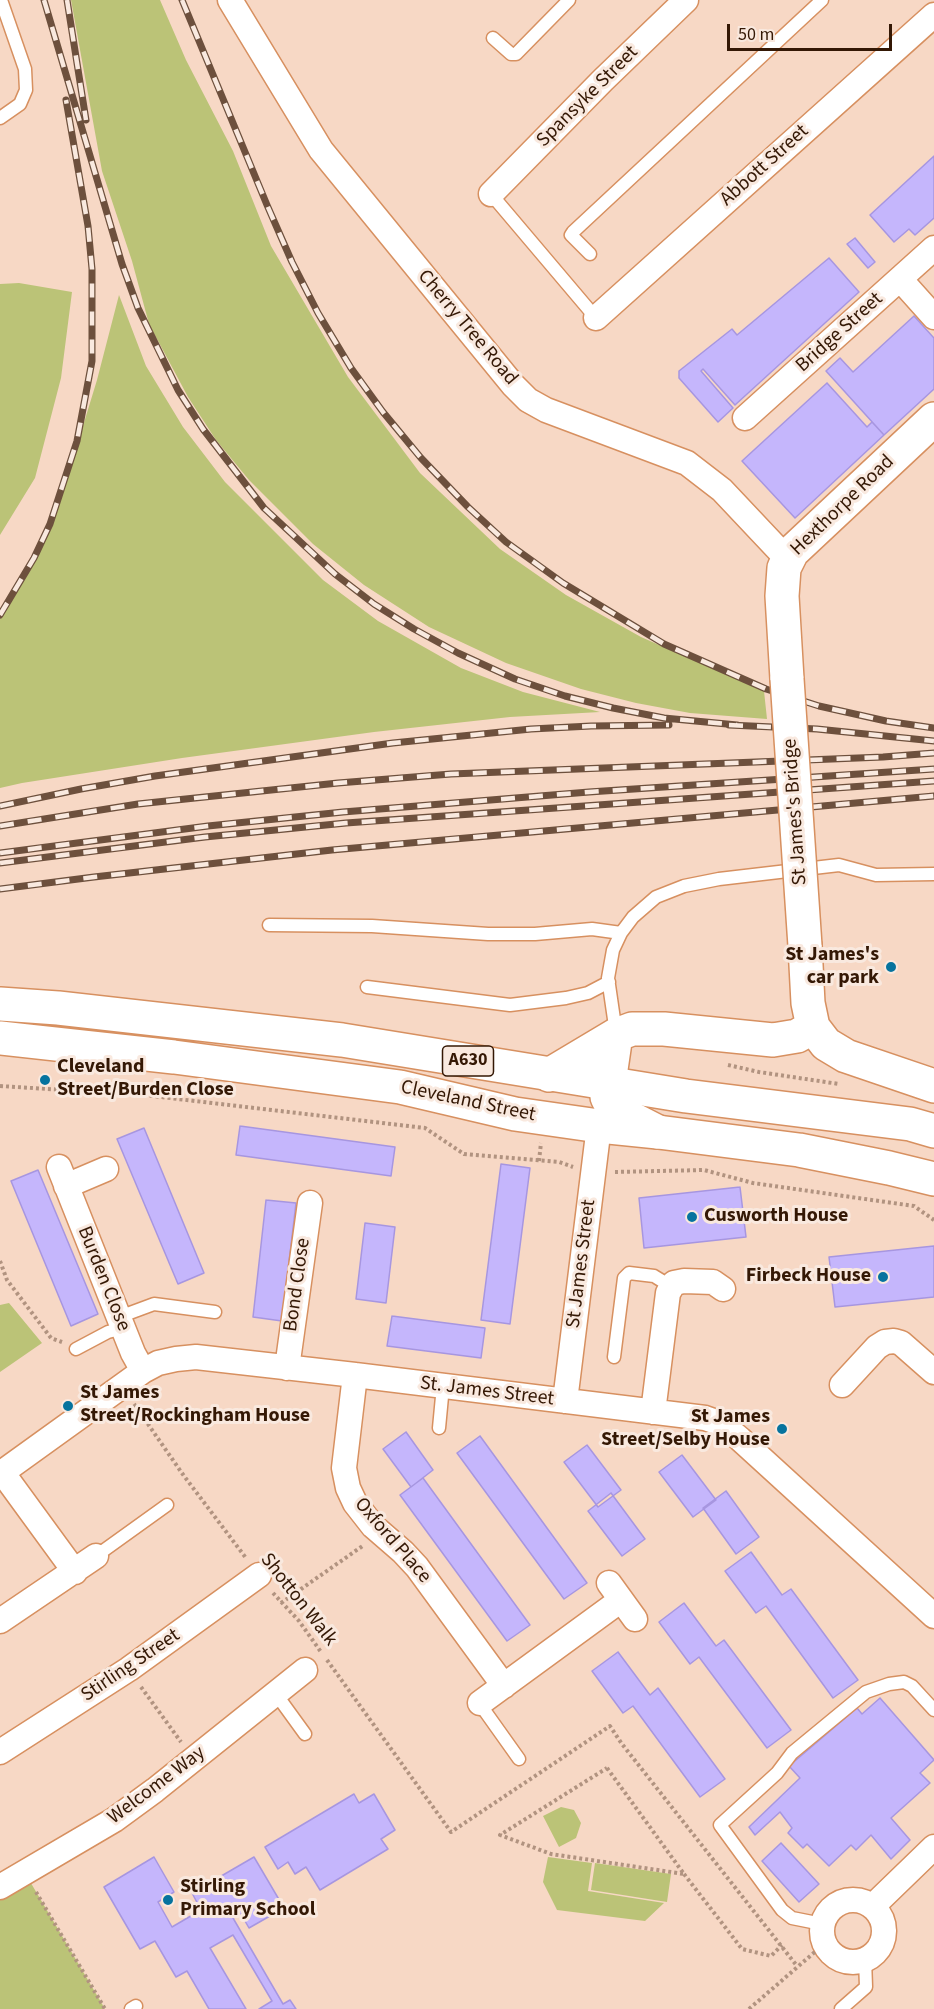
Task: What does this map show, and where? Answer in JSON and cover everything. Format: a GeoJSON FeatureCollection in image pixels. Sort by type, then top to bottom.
{"type":"FeatureCollection","features":[{"type":"Feature","properties":{"kind":"main road","name":"Hexthorpe Road"},"geometry":{"type":"LineString","coordinates":[[787,679],[782,596],[784,568],[792,552],[934,419]]}},
{"type":"Feature","properties":{"kind":"main road","name":"St James's Bridge"},"geometry":{"type":"LineString","coordinates":[[787,679],[808,1003],[813,1027]]}},
{"type":"Feature","properties":{"kind":"main road","name":"Cleveland Street"},"geometry":{"type":"LineString","coordinates":[[0,1004],[126,1015],[342,1040],[686,1096],[910,1124],[934,1131]]}},
{"type":"Feature","properties":{"kind":"main road"},"geometry":{"type":"LineString","coordinates":[[549,1075],[616,1035],[632,1029],[664,1029],[773,1040],[797,1036],[813,1027],[826,1044],[846,1056],[934,1086]]}},
{"type":"Feature","properties":{"kind":"main road"},"geometry":{"type":"LineString","coordinates":[[616,1035],[607,1097],[613,1109],[658,1132]]}},
{"type":"Feature","properties":{"kind":"main road","name":"Cleveland Street"},"geometry":{"type":"LineString","coordinates":[[0,1038],[174,1057],[400,1087],[516,1114],[799,1150],[934,1179]]}},
{"type":"Feature","properties":{"kind":"street","name":"Cherry Tree Road"},"geometry":{"type":"LineString","coordinates":[[230,0],[321,150],[513,385],[528,400],[546,410],[687,463],[722,490],[788,560]]}},
{"type":"Feature","properties":{"kind":"street","name":"Spansyke Street"},"geometry":{"type":"LineString","coordinates":[[490,195],[603,80],[686,0]]}},
{"type":"Feature","properties":{"kind":"street","name":"Abbott Street"},"geometry":{"type":"LineString","coordinates":[[596,318],[934,15]]}},
{"type":"Feature","properties":{"kind":"street","name":"Bridge Street"},"geometry":{"type":"LineString","coordinates":[[745,418],[934,248]]}},
{"type":"Feature","properties":{"kind":"street"},"geometry":{"type":"LineString","coordinates":[[900,279],[934,317]]}},
{"type":"Feature","properties":{"kind":"street","name":"St James Street"},"geometry":{"type":"LineString","coordinates":[[565,1401],[599,1126]]}},
{"type":"Feature","properties":{"kind":"street","name":"Burden Close"},"geometry":{"type":"LineString","coordinates":[[106,1169],[62,1177],[133,1353],[143,1371]]}},
{"type":"Feature","properties":{"kind":"street","name":"Bond Close"},"geometry":{"type":"LineString","coordinates":[[287,1368],[309,1203]]}},
{"type":"Feature","properties":{"kind":"street"},"geometry":{"type":"LineString","coordinates":[[653,1412],[668,1293],[674,1283],[699,1280],[713,1282],[723,1289]]}},
{"type":"Feature","properties":{"kind":"street"},"geometry":{"type":"LineString","coordinates":[[842,1385],[877,1347],[885,1342],[901,1343],[934,1372]]}},
{"type":"Feature","properties":{"kind":"street","name":"St. James Street"},"geometry":{"type":"LineString","coordinates":[[1,1473],[158,1362],[196,1358],[705,1418],[722,1424],[930,1604]]}},
{"type":"Feature","properties":{"kind":"street","name":"Oxford Place"},"geometry":{"type":"LineString","coordinates":[[355,1375],[345,1468],[348,1488],[355,1503],[373,1526],[417,1567],[504,1686]]}},
{"type":"Feature","properties":{"kind":"street"},"geometry":{"type":"LineString","coordinates":[[1,1473],[75,1572]]}},
{"type":"Feature","properties":{"kind":"street"},"geometry":{"type":"LineString","coordinates":[[0,1621],[96,1556]]}},
{"type":"Feature","properties":{"kind":"street","name":"Stirling Street"},"geometry":{"type":"LineString","coordinates":[[0,1752],[129,1669],[259,1575]]}},
{"type":"Feature","properties":{"kind":"street"},"geometry":{"type":"LineString","coordinates":[[480,1703],[622,1601]]}},
{"type":"Feature","properties":{"kind":"street","name":"Welcome Way"},"geometry":{"type":"LineString","coordinates":[[0,1887],[114,1820],[305,1670]]}},
{"type":"Feature","properties":{"kind":"street"},"geometry":{"type":"LineString","coordinates":[[873,1905],[934,1847]]}},
{"type":"Feature","properties":{"kind":"street"},"geometry":{"type":"LineString","coordinates":[[851,1899],[873,1905],[883,1923],[884,1934],[878,1950],[865,1959],[854,1962],[843,1961],[830,1953],[823,1934],[826,1914],[840,1902],[851,1899]]}},
{"type":"Feature","properties":{"kind":"lane"},"geometry":{"type":"LineString","coordinates":[[0,118],[20,104],[26,90],[25,69],[1,0]]}},
{"type":"Feature","properties":{"kind":"lane"},"geometry":{"type":"LineString","coordinates":[[493,38],[511,54],[516,54],[569,0]]}},
{"type":"Feature","properties":{"kind":"lane"},"geometry":{"type":"LineString","coordinates":[[590,254],[571,236],[573,232],[822,0]]}},
{"type":"Feature","properties":{"kind":"lane"},"geometry":{"type":"LineString","coordinates":[[490,195],[596,318]]}},
{"type":"Feature","properties":{"kind":"lane"},"geometry":{"type":"LineString","coordinates":[[616,1035],[609,982],[609,966],[613,950],[621,933],[633,917],[656,897],[684,886],[719,879],[839,865],[876,875],[934,874]]}},
{"type":"Feature","properties":{"kind":"lane"},"geometry":{"type":"LineString","coordinates":[[268,925],[372,926],[488,934],[534,934],[592,929],[621,933]]}},
{"type":"Feature","properties":{"kind":"lane"},"geometry":{"type":"LineString","coordinates":[[367,987],[510,1005],[588,993],[609,982]]}},
{"type":"Feature","properties":{"kind":"lane"},"geometry":{"type":"LineString","coordinates":[[614,1357],[624,1278],[629,1273],[654,1276],[672,1287]]}},
{"type":"Feature","properties":{"kind":"lane"},"geometry":{"type":"LineString","coordinates":[[76,1349],[154,1304],[215,1312]]}},
{"type":"Feature","properties":{"kind":"lane"},"geometry":{"type":"LineString","coordinates":[[439,1428],[443,1386]]}},
{"type":"Feature","properties":{"kind":"lane"},"geometry":{"type":"LineString","coordinates":[[96,1556],[167,1504]]}},
{"type":"Feature","properties":{"kind":"lane"},"geometry":{"type":"LineString","coordinates":[[823,1934],[792,1918],[782,1910],[720,1825],[777,1773],[792,1753],[866,1692],[889,1684],[904,1682],[912,1686],[934,1710]]}},
{"type":"Feature","properties":{"kind":"lane"},"geometry":{"type":"LineString","coordinates":[[276,1694],[304,1734]]}},
{"type":"Feature","properties":{"kind":"lane"},"geometry":{"type":"LineString","coordinates":[[480,1703],[519,1759]]}},
{"type":"Feature","properties":{"kind":"lane"},"geometry":{"type":"LineString","coordinates":[[841,2009],[866,1987],[865,1959]]}},
{"type":"Feature","properties":{"kind":"path"},"geometry":{"type":"LineString","coordinates":[[725,1064],[846,1086]]}},
{"type":"Feature","properties":{"kind":"path"},"geometry":{"type":"LineString","coordinates":[[0,1086],[144,1095],[425,1128],[464,1154],[559,1162],[594,1173],[704,1170],[753,1183],[915,1206],[934,1220]]}},
{"type":"Feature","properties":{"kind":"path"},"geometry":{"type":"LineString","coordinates":[[0,1261],[7,1280],[51,1338],[76,1349]]}},
{"type":"Feature","properties":{"kind":"path","name":"Shotton Walk"},"geometry":{"type":"LineString","coordinates":[[121,1386],[184,1476],[280,1603],[299,1621],[451,1832],[610,1726],[782,1946]]}},
{"type":"Feature","properties":{"kind":"path"},"geometry":{"type":"LineString","coordinates":[[280,1603],[382,1533]]}},
{"type":"Feature","properties":{"kind":"path"},"geometry":{"type":"LineString","coordinates":[[129,1669],[186,1749]]}},
{"type":"Feature","properties":{"kind":"path"},"geometry":{"type":"LineString","coordinates":[[684,1874],[551,1854],[500,1835],[607,1768],[742,1949],[771,1956],[782,1946],[798,1966]]}},
{"type":"Feature","properties":{"kind":"path"},"geometry":{"type":"LineString","coordinates":[[25,1873],[105,2009]]}},
{"type":"Feature","properties":{"kind":"path"},"geometry":{"type":"LineString","coordinates":[[749,2009],[798,1966],[823,1934]]}},
{"type":"Feature","properties":{"kind":"green space"},"geometry":{"type":"Polygon","coordinates":[[[71,0],[160,0],[186,60],[233,151],[271,246],[348,377],[420,473],[500,549],[566,595],[641,637],[764,691],[767,719],[690,713],[636,703],[581,689],[506,663],[429,627],[364,585],[313,544],[249,480],[216,440],[188,397],[149,324],[132,261],[102,171],[71,0]]]}},
{"type":"Feature","properties":{"kind":"green space"},"geometry":{"type":"Polygon","coordinates":[[[19,283],[72,292],[61,378],[35,478],[0,535],[0,284],[19,283]]]}},
{"type":"Feature","properties":{"kind":"green space"},"geometry":{"type":"Polygon","coordinates":[[[119,295],[146,366],[183,427],[225,482],[323,580],[378,621],[461,668],[523,692],[600,712],[510,717],[374,732],[182,758],[0,788],[0,619],[35,554],[61,498],[97,380],[119,295]]]}},
{"type":"Feature","properties":{"kind":"green space"},"geometry":{"type":"Polygon","coordinates":[[[9,1303],[42,1343],[0,1372],[0,1305],[9,1303]]]}},
{"type":"Feature","properties":{"kind":"green space"},"geometry":{"type":"Polygon","coordinates":[[[561,1807],[574,1810],[581,1823],[576,1838],[559,1847],[543,1816],[561,1807]]]}},
{"type":"Feature","properties":{"kind":"green space"},"geometry":{"type":"Polygon","coordinates":[[[548,1857],[592,1863],[588,1891],[664,1903],[645,1921],[557,1910],[543,1882],[548,1857]]]}},
{"type":"Feature","properties":{"kind":"green space"},"geometry":{"type":"Polygon","coordinates":[[[595,1863],[671,1874],[667,1902],[591,1890],[595,1863]]]}},
{"type":"Feature","properties":{"kind":"green space"},"geometry":{"type":"Polygon","coordinates":[[[25,1873],[105,2009],[0,2009],[0,1887],[25,1873]]]}},
{"type":"Feature","properties":{"kind":"building"},"geometry":{"type":"Polygon","coordinates":[[[934,156],[934,218],[915,235],[909,229],[894,242],[870,215],[934,156]]]}},
{"type":"Feature","properties":{"kind":"building"},"geometry":{"type":"Polygon","coordinates":[[[855,238],[875,262],[868,268],[847,244],[855,238]]]}},
{"type":"Feature","properties":{"kind":"building"},"geometry":{"type":"Polygon","coordinates":[[[829,258],[859,292],[735,405],[703,369],[701,371],[733,408],[718,422],[679,378],[679,371],[732,329],[737,335],[829,258]]]}},
{"type":"Feature","properties":{"kind":"building"},"geometry":{"type":"Polygon","coordinates":[[[914,316],[934,338],[934,389],[884,435],[826,371],[840,358],[853,372],[914,316]]]}},
{"type":"Feature","properties":{"kind":"building"},"geometry":{"type":"Polygon","coordinates":[[[827,383],[867,427],[872,422],[884,435],[795,518],[742,461],[827,383]]]}},
{"type":"Feature","properties":{"kind":"building"},"geometry":{"type":"Polygon","coordinates":[[[240,1126],[395,1147],[391,1176],[236,1155],[240,1126]]]}},
{"type":"Feature","properties":{"kind":"building"},"geometry":{"type":"Polygon","coordinates":[[[144,1128],[204,1273],[178,1284],[117,1139],[144,1128]]]}},
{"type":"Feature","properties":{"kind":"building"},"geometry":{"type":"Polygon","coordinates":[[[501,1164],[530,1168],[510,1324],[481,1320],[501,1164]]]}},
{"type":"Feature","properties":{"kind":"building"},"geometry":{"type":"Polygon","coordinates":[[[38,1170],[98,1314],[71,1326],[11,1181],[38,1170]]]}},
{"type":"Feature","properties":{"kind":"building","name":"Cusworth House"},"geometry":{"type":"Polygon","coordinates":[[[740,1187],[746,1237],[644,1248],[639,1198],[740,1187]]]}},
{"type":"Feature","properties":{"kind":"building"},"geometry":{"type":"Polygon","coordinates":[[[266,1200],[296,1203],[282,1321],[253,1317],[266,1200]]]}},
{"type":"Feature","properties":{"kind":"building"},"geometry":{"type":"Polygon","coordinates":[[[365,1223],[395,1227],[386,1303],[356,1299],[365,1223]]]}},
{"type":"Feature","properties":{"kind":"building","name":"Firbeck House"},"geometry":{"type":"Polygon","coordinates":[[[934,1246],[934,1297],[835,1307],[829,1257],[934,1246]]]}},
{"type":"Feature","properties":{"kind":"building"},"geometry":{"type":"Polygon","coordinates":[[[392,1316],[485,1328],[481,1358],[387,1346],[392,1316]]]}},
{"type":"Feature","properties":{"kind":"building"},"geometry":{"type":"Polygon","coordinates":[[[406,1432],[433,1470],[411,1487],[383,1449],[406,1432]]]}},
{"type":"Feature","properties":{"kind":"building"},"geometry":{"type":"Polygon","coordinates":[[[480,1436],[587,1583],[564,1599],[457,1453],[480,1436]]]}},
{"type":"Feature","properties":{"kind":"building"},"geometry":{"type":"Polygon","coordinates":[[[587,1445],[621,1490],[598,1507],[564,1462],[587,1445]]]}},
{"type":"Feature","properties":{"kind":"building"},"geometry":{"type":"Polygon","coordinates":[[[682,1455],[716,1500],[693,1517],[659,1472],[682,1455]]]}},
{"type":"Feature","properties":{"kind":"building"},"geometry":{"type":"Polygon","coordinates":[[[423,1478],[530,1625],[507,1641],[400,1495],[423,1478]]]}},
{"type":"Feature","properties":{"kind":"building"},"geometry":{"type":"Polygon","coordinates":[[[726,1491],[759,1537],[736,1554],[703,1508],[726,1491]]]}},
{"type":"Feature","properties":{"kind":"building"},"geometry":{"type":"Polygon","coordinates":[[[611,1493],[645,1539],[622,1556],[588,1511],[611,1493]]]}},
{"type":"Feature","properties":{"kind":"building"},"geometry":{"type":"Polygon","coordinates":[[[751,1552],[782,1595],[791,1589],[858,1680],[833,1698],[766,1606],[756,1613],[725,1571],[751,1552]]]}},
{"type":"Feature","properties":{"kind":"building"},"geometry":{"type":"Polygon","coordinates":[[[684,1603],[716,1646],[724,1640],[791,1730],[767,1748],[699,1657],[690,1664],[659,1622],[684,1603]]]}},
{"type":"Feature","properties":{"kind":"building"},"geometry":{"type":"Polygon","coordinates":[[[618,1652],[650,1695],[658,1688],[725,1779],[700,1797],[633,1706],[623,1713],[592,1671],[618,1652]]]}},
{"type":"Feature","properties":{"kind":"building"},"geometry":{"type":"Polygon","coordinates":[[[880,1698],[934,1760],[920,1773],[930,1783],[891,1818],[910,1840],[891,1859],[871,1835],[856,1850],[851,1845],[829,1866],[807,1844],[803,1848],[788,1833],[792,1828],[780,1812],[755,1835],[749,1827],[800,1778],[789,1766],[857,1708],[862,1714],[880,1698]]]}},
{"type":"Feature","properties":{"kind":"building"},"geometry":{"type":"Polygon","coordinates":[[[354,1794],[359,1803],[374,1794],[395,1830],[381,1839],[388,1849],[320,1890],[306,1867],[295,1874],[288,1862],[278,1869],[265,1847],[354,1794]]]}},
{"type":"Feature","properties":{"kind":"building"},"geometry":{"type":"Polygon","coordinates":[[[781,1843],[819,1884],[799,1902],[762,1861],[781,1843]]]}},
{"type":"Feature","properties":{"kind":"building"},"geometry":{"type":"Polygon","coordinates":[[[154,1857],[174,1892],[158,1902],[172,1927],[201,1910],[192,1893],[254,1857],[284,1908],[249,1928],[241,1914],[233,1918],[283,2004],[290,2000],[296,2009],[259,2009],[272,2001],[233,1935],[210,1948],[246,2009],[209,2009],[187,1971],[176,1977],[155,1941],[140,1949],[104,1887],[154,1857]]]}},
{"type":"Feature","properties":{"kind":"railway"},"geometry":{"type":"LineString","coordinates":[[44,0],[122,264],[138,308],[178,390],[203,429],[264,508],[335,574],[374,604],[458,653],[515,679],[565,696],[664,718],[737,725]]}},
{"type":"Feature","properties":{"kind":"railway"},"geometry":{"type":"LineString","coordinates":[[67,0],[86,120]]}},
{"type":"Feature","properties":{"kind":"railway"},"geometry":{"type":"LineString","coordinates":[[182,0],[267,205],[318,313],[351,368],[383,412],[421,458],[468,507],[506,542],[563,583],[664,644],[766,689],[819,706],[886,721],[934,728]]}},
{"type":"Feature","properties":{"kind":"railway"},"geometry":{"type":"LineString","coordinates":[[0,615],[34,558],[50,524],[77,441],[92,361],[92,269],[88,226],[66,100]]}},
{"type":"Feature","properties":{"kind":"railway"},"geometry":{"type":"LineString","coordinates":[[0,806],[155,776],[393,743],[531,729],[669,725]]}},
{"type":"Feature","properties":{"kind":"railway"},"geometry":{"type":"LineString","coordinates":[[729,725],[817,729],[934,741]]}},
{"type":"Feature","properties":{"kind":"railway"},"geometry":{"type":"LineString","coordinates":[[0,826],[138,804],[338,783],[451,774],[934,753]]}},
{"type":"Feature","properties":{"kind":"railway"},"geometry":{"type":"LineString","coordinates":[[0,853],[208,826],[343,812],[589,792],[934,769]]}},
{"type":"Feature","properties":{"kind":"railway"},"geometry":{"type":"LineString","coordinates":[[0,863],[205,837],[346,823],[934,781]]}},
{"type":"Feature","properties":{"kind":"railway"},"geometry":{"type":"LineString","coordinates":[[0,889],[332,850],[934,796]]}},
{"type":"Feature","properties":{"kind":"place","name":"St James's car park"},"geometry":{"type":"Point","coordinates":[891,967]}},
{"type":"Feature","properties":{"kind":"place","name":"Cleveland Street/Burden Close"},"geometry":{"type":"Point","coordinates":[45,1080]}},
{"type":"Feature","properties":{"kind":"place","name":"Cusworth House"},"geometry":{"type":"Point","coordinates":[692,1217]}},
{"type":"Feature","properties":{"kind":"place","name":"Firbeck House"},"geometry":{"type":"Point","coordinates":[883,1277]}},
{"type":"Feature","properties":{"kind":"place","name":"St James Street/Rockingham House"},"geometry":{"type":"Point","coordinates":[68,1406]}},
{"type":"Feature","properties":{"kind":"place","name":"St James Street/Selby House"},"geometry":{"type":"Point","coordinates":[782,1429]}},
{"type":"Feature","properties":{"kind":"place","name":"Stirling Primary School"},"geometry":{"type":"Point","coordinates":[168,1900]}}]}
